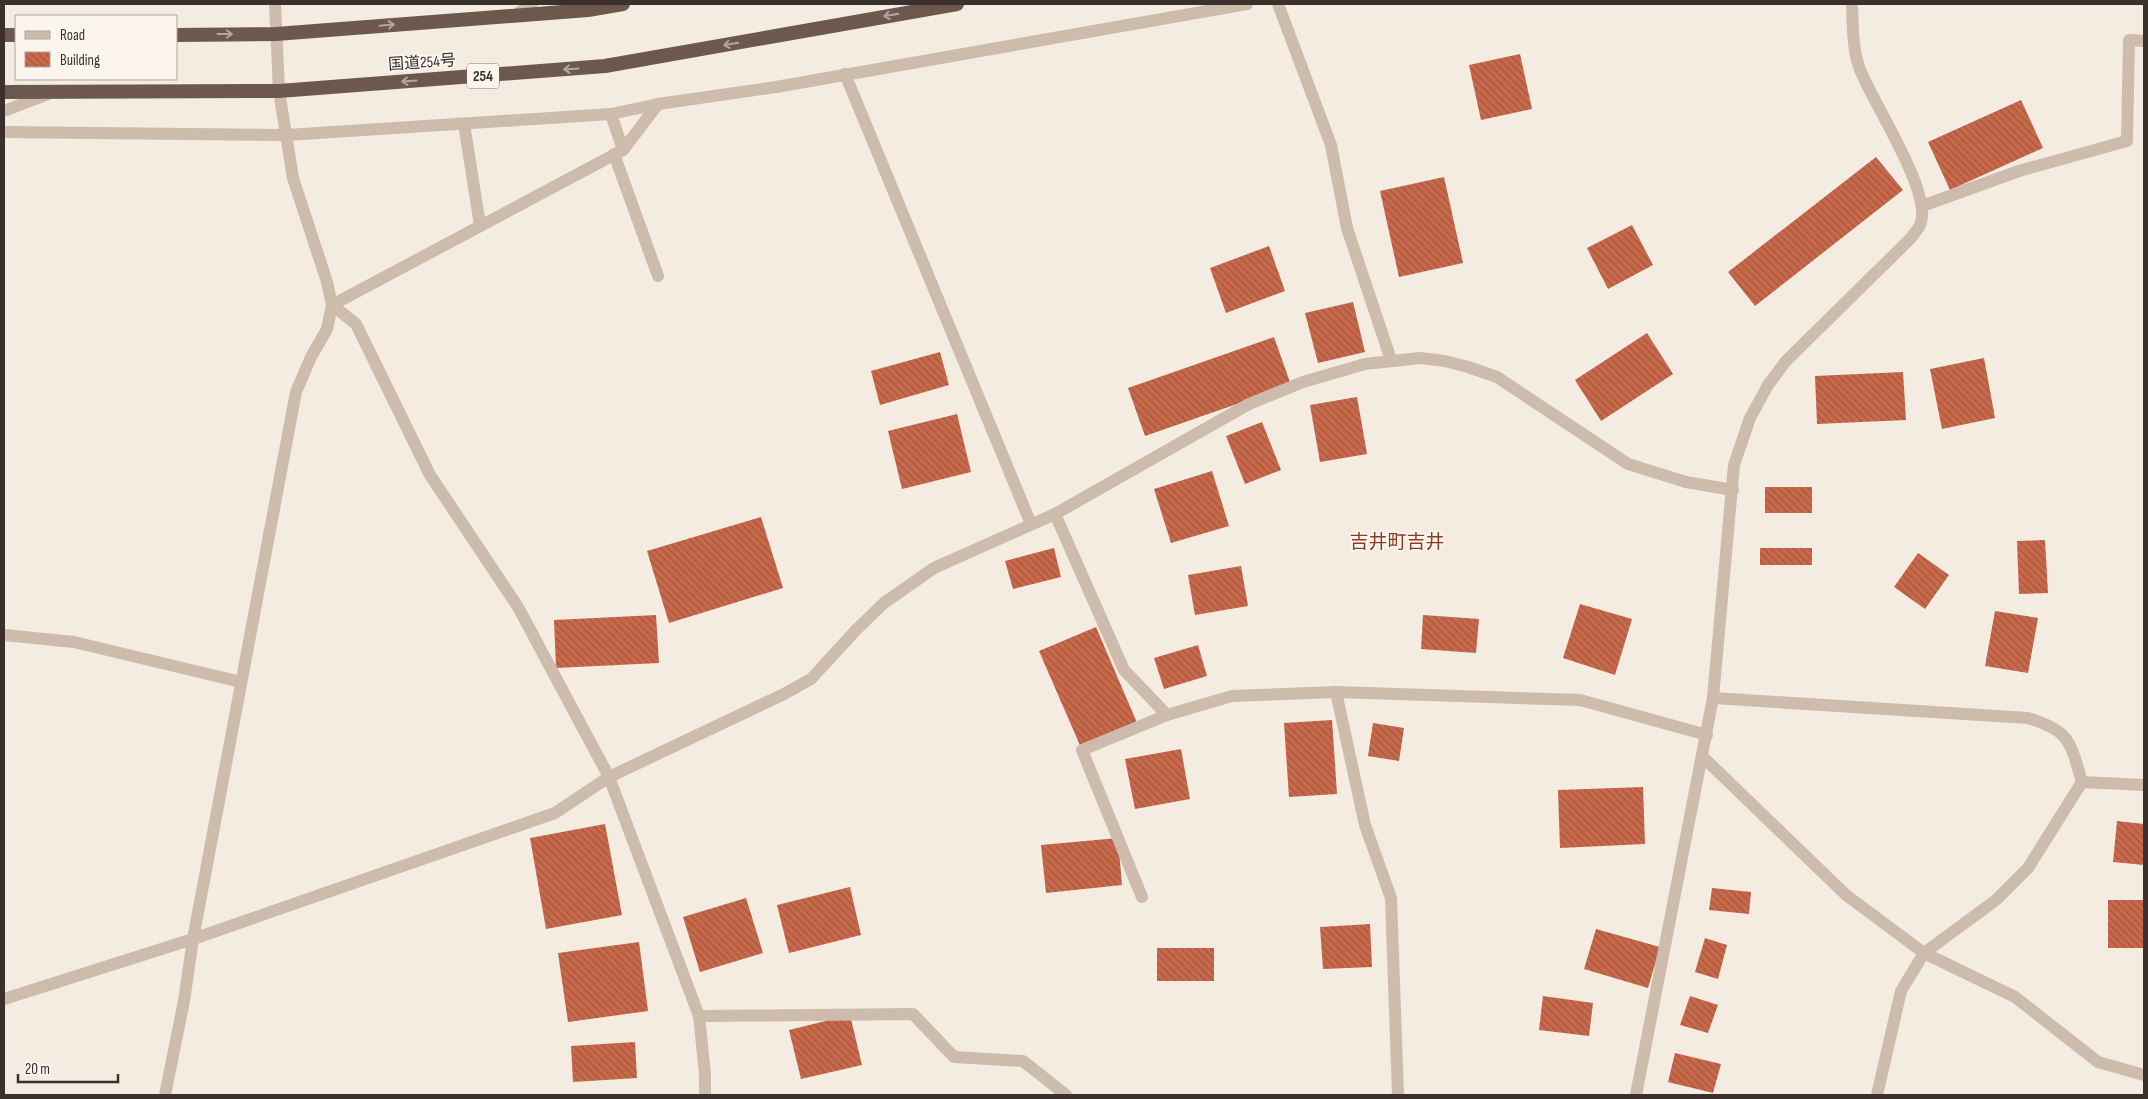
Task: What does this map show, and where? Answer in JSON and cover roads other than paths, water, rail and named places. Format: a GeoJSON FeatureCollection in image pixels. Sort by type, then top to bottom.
{"type":"FeatureCollection","features":[{"type":"Feature","properties":{"kind":"highway"},"geometry":{"type":"LineString","coordinates":[[178,35],[276,34],[588,10],[623,4]]}},
{"type":"Feature","properties":{"kind":"highway","name":"国道254号"},"geometry":{"type":"LineString","coordinates":[[4,92],[279,91],[606,66],[956,4]]}},
{"type":"Feature","properties":{"kind":"street"},"geometry":{"type":"LineString","coordinates":[[165,1095],[296,392],[311,356],[327,330],[332,305],[327,282],[293,178],[288,135],[279,91],[276,4]]}},
{"type":"Feature","properties":{"kind":"street"},"geometry":{"type":"LineString","coordinates":[[514,15],[532,4]]}},
{"type":"Feature","properties":{"kind":"street"},"geometry":{"type":"LineString","coordinates":[[4,132],[288,135],[611,114],[658,104],[776,87],[1247,4]]}},
{"type":"Feature","properties":{"kind":"street"},"geometry":{"type":"LineString","coordinates":[[1278,4],[1332,145],[1347,228],[1392,360]]}},
{"type":"Feature","properties":{"kind":"street"},"geometry":{"type":"LineString","coordinates":[[1636,1095],[1714,698],[1734,466],[1750,418],[1768,385],[1791,355],[1911,238],[1921,222],[1922,206],[1916,181],[1860,70],[1854,39],[1852,4]]}},
{"type":"Feature","properties":{"kind":"street"},"geometry":{"type":"LineString","coordinates":[[1922,206],[2019,171],[2127,141],[2129,40],[2144,41]]}},
{"type":"Feature","properties":{"kind":"street"},"geometry":{"type":"LineString","coordinates":[[845,74],[1031,524]]}},
{"type":"Feature","properties":{"kind":"street"},"geometry":{"type":"LineString","coordinates":[[4,111],[53,92]]}},
{"type":"Feature","properties":{"kind":"street"},"geometry":{"type":"LineString","coordinates":[[332,305],[618,152],[658,104]]}},
{"type":"Feature","properties":{"kind":"street"},"geometry":{"type":"LineString","coordinates":[[611,114],[618,152],[658,276]]}},
{"type":"Feature","properties":{"kind":"street"},"geometry":{"type":"LineString","coordinates":[[464,124],[480,226]]}},
{"type":"Feature","properties":{"kind":"street"},"geometry":{"type":"LineString","coordinates":[[332,305],[356,324],[430,475],[518,607],[609,777],[699,1016],[705,1074],[705,1095]]}},
{"type":"Feature","properties":{"kind":"street"},"geometry":{"type":"LineString","coordinates":[[4,1000],[193,939],[555,813],[609,777],[784,694],[811,679],[857,629],[904,587],[934,568],[1055,514],[1250,404],[1303,382],[1341,369],[1392,360],[1420,358],[1445,361],[1497,377],[1628,464],[1686,482],[1733,490]]}},
{"type":"Feature","properties":{"kind":"street"},"geometry":{"type":"LineString","coordinates":[[1055,514],[1124,670],[1167,716]]}},
{"type":"Feature","properties":{"kind":"street"},"geometry":{"type":"LineString","coordinates":[[4,635],[74,642],[241,682]]}},
{"type":"Feature","properties":{"kind":"street"},"geometry":{"type":"LineString","coordinates":[[1142,897],[1082,750],[1167,716],[1232,696],[1336,692],[1580,700],[1707,735]]}},
{"type":"Feature","properties":{"kind":"street"},"geometry":{"type":"LineString","coordinates":[[1336,692],[1365,825],[1391,898],[1398,1095]]}},
{"type":"Feature","properties":{"kind":"street"},"geometry":{"type":"LineString","coordinates":[[1714,698],[2028,718],[2050,725],[2063,734],[2071,746],[2082,782],[2028,868],[1996,900],[1924,953],[1901,991],[1877,1095]]}},
{"type":"Feature","properties":{"kind":"street"},"geometry":{"type":"LineString","coordinates":[[1703,758],[1846,895],[1924,953],[2015,997],[2098,1062],[2144,1075]]}},
{"type":"Feature","properties":{"kind":"street"},"geometry":{"type":"LineString","coordinates":[[2082,782],[2144,785]]}},
{"type":"Feature","properties":{"kind":"street"},"geometry":{"type":"LineString","coordinates":[[699,1016],[913,1014],[954,1057],[1023,1060],[1066,1095]]}},
{"type":"Feature","properties":{"kind":"district","name":"吉井町吉井"},"geometry":{"type":"Point","coordinates":[1397,542]}}]}
